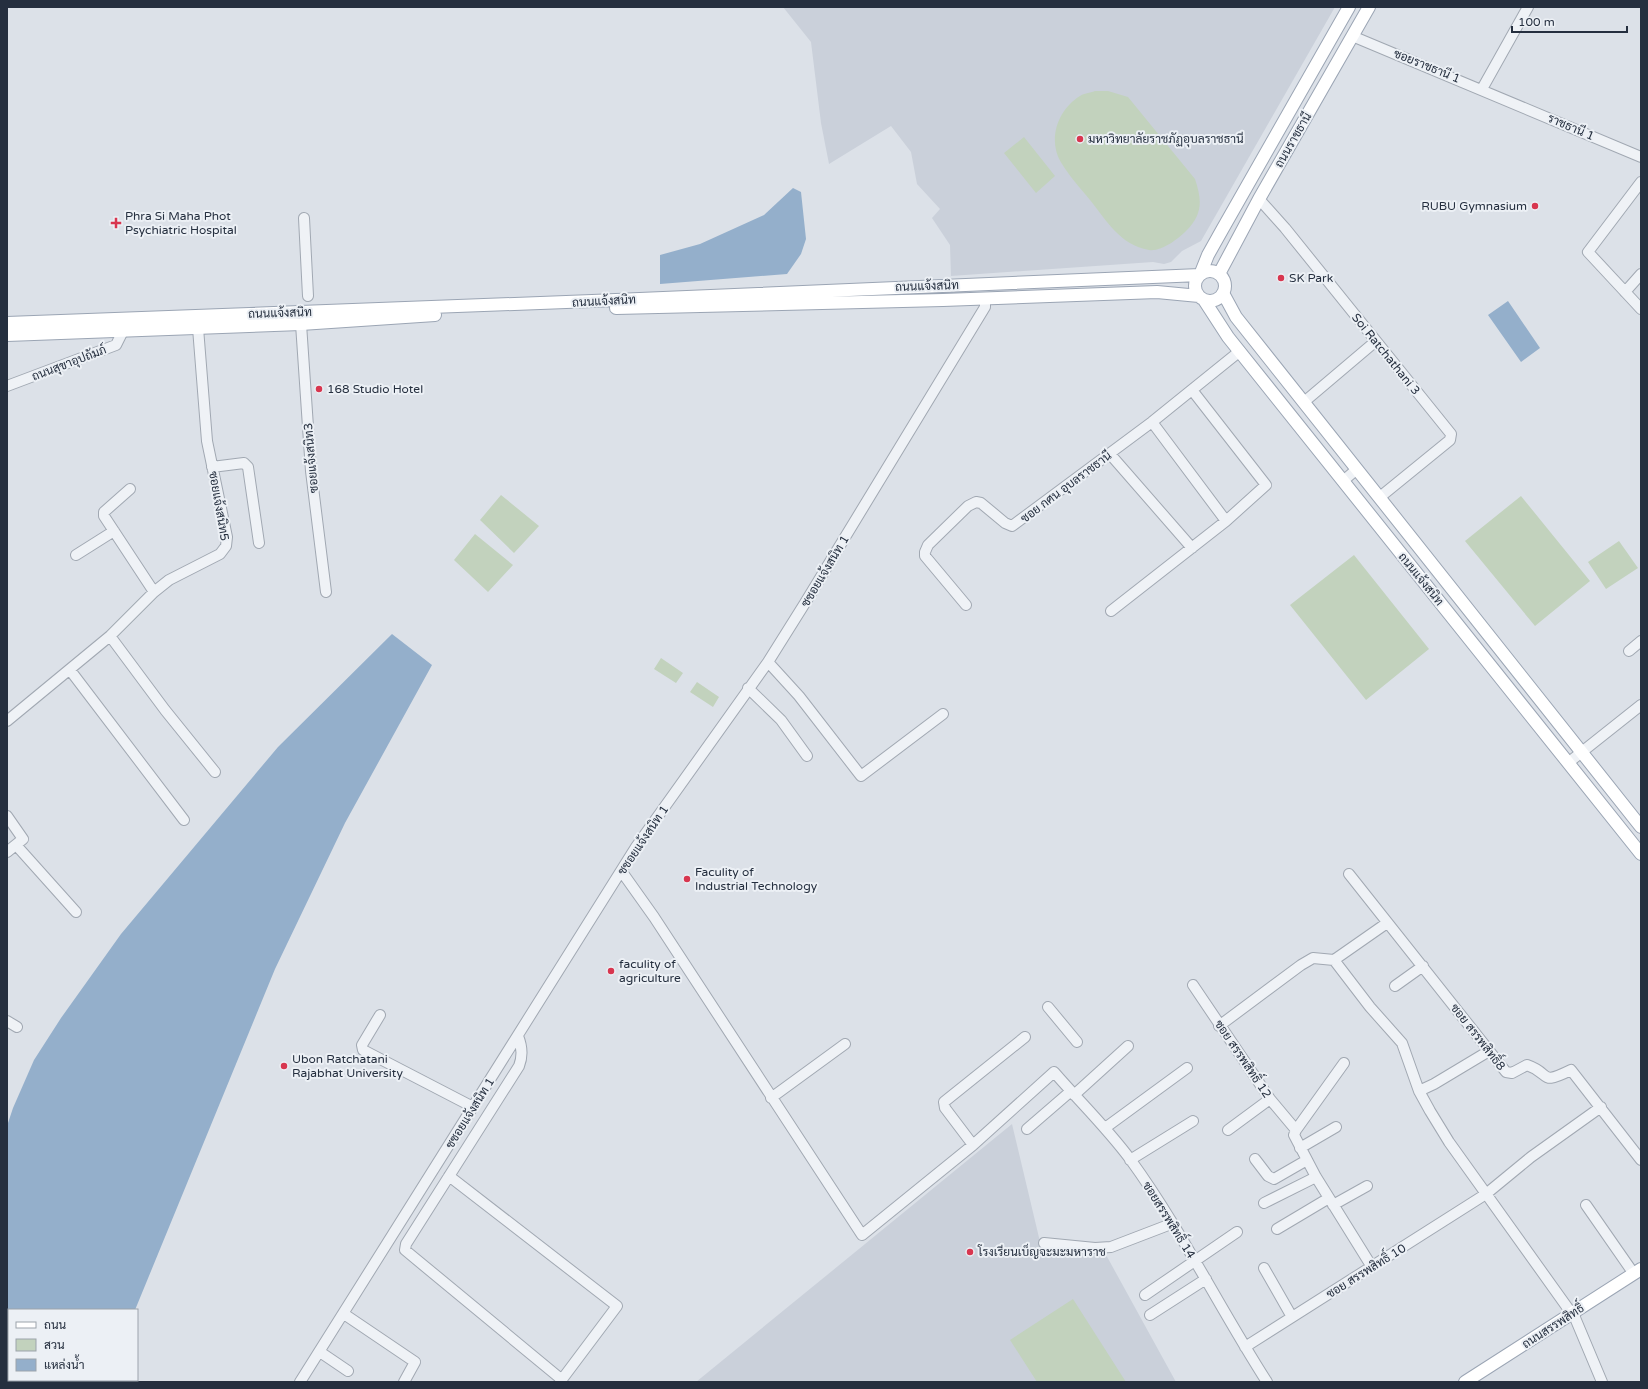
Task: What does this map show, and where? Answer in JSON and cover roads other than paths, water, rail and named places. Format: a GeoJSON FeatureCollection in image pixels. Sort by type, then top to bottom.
{"type":"FeatureCollection","features":[{"type":"Feature","properties":{"kind":"main road","name":"ถนนราชธานี"},"geometry":{"type":"LineString","coordinates":[[1200,275],[1208,255],[1349,7]]}},
{"type":"Feature","properties":{"kind":"main road","name":"ถนนราชธานี"},"geometry":{"type":"LineString","coordinates":[[1219,274],[1259,199],[1369,7]]}},
{"type":"Feature","properties":{"kind":"main road"},"geometry":{"type":"LineString","coordinates":[[1246,188],[1259,199]]}},
{"type":"Feature","properties":{"kind":"main road"},"geometry":{"type":"LineString","coordinates":[[1207,272],[1219,274],[1226,287],[1223,293],[1218,298],[1211,301],[1201,298],[1195,289],[1195,283],[1200,275],[1207,272]]}},
{"type":"Feature","properties":{"kind":"main road","name":"ถนนแจ้งสนิท"},"geometry":{"type":"LineString","coordinates":[[7,323],[592,301],[1200,275]]}},
{"type":"Feature","properties":{"kind":"main road","name":"ถนนแจ้งสนิท"},"geometry":{"type":"LineString","coordinates":[[7,335],[301,324],[533,310],[985,299],[1157,292],[1201,298],[1240,351],[1641,854]]}},
{"type":"Feature","properties":{"kind":"main road","name":"ถนนแจ้งสนิท"},"geometry":{"type":"LineString","coordinates":[[1223,293],[1236,317],[1582,752],[1639,821]]}},
{"type":"Feature","properties":{"kind":"main road","name":"ถนนสรรพสิทธิ์"},"geometry":{"type":"LineString","coordinates":[[1465,1382],[1638,1272]]}},
{"type":"Feature","properties":{"kind":"street"},"geometry":{"type":"LineString","coordinates":[[1482,89],[1528,7]]}},
{"type":"Feature","properties":{"kind":"street","name":"ซอยราชธานี 1"},"geometry":{"type":"LineString","coordinates":[[1352,36],[1501,97]]}},
{"type":"Feature","properties":{"kind":"street","name":"ราชธานี 1"},"geometry":{"type":"LineString","coordinates":[[1501,97],[1641,157]]}},
{"type":"Feature","properties":{"kind":"street"},"geometry":{"type":"LineString","coordinates":[[1641,182],[1588,252],[1641,309]]}},
{"type":"Feature","properties":{"kind":"street","name":"Soi Ratchathani 3"},"geometry":{"type":"LineString","coordinates":[[1259,199],[1285,228],[1451,434],[1450,440],[1380,497]]}},
{"type":"Feature","properties":{"kind":"street"},"geometry":{"type":"LineString","coordinates":[[304,218],[308,296]]}},
{"type":"Feature","properties":{"kind":"street"},"geometry":{"type":"LineString","coordinates":[[1625,292],[1641,274]]}},
{"type":"Feature","properties":{"kind":"street","name":"ซซอยแจ้งสนิท 1"},"geometry":{"type":"LineString","coordinates":[[300,1382],[548,986],[622,872],[636,847],[768,662],[985,307],[985,299]]}},
{"type":"Feature","properties":{"kind":"street","name":"ซอยแจ้งสนิท3"},"geometry":{"type":"LineString","coordinates":[[301,324],[311,471],[326,592]]}},
{"type":"Feature","properties":{"kind":"street","name":"ซอยแจ้งสนิท5"},"geometry":{"type":"LineString","coordinates":[[7,721],[110,636],[154,592],[169,580],[220,554],[226,546],[227,537],[207,441],[198,328]]}},
{"type":"Feature","properties":{"kind":"street","name":"ถนนสุขาอุปถัมภ์"},"geometry":{"type":"LineString","coordinates":[[7,386],[116,345],[123,331]]}},
{"type":"Feature","properties":{"kind":"street"},"geometry":{"type":"LineString","coordinates":[[1304,402],[1376,341]]}},
{"type":"Feature","properties":{"kind":"street","name":"ซอย กศน อุบลราชธานี"},"geometry":{"type":"LineString","coordinates":[[966,605],[925,556],[925,552],[928,545],[968,506],[976,502],[981,503],[1005,524],[1012,526],[1152,422],[1240,351]]}},
{"type":"Feature","properties":{"kind":"street"},"geometry":{"type":"LineString","coordinates":[[1110,611],[1192,548],[1266,485],[1192,390]]}},
{"type":"Feature","properties":{"kind":"street"},"geometry":{"type":"LineString","coordinates":[[1152,422],[1226,520]]}},
{"type":"Feature","properties":{"kind":"street"},"geometry":{"type":"LineString","coordinates":[[1110,454],[1192,548]]}},
{"type":"Feature","properties":{"kind":"street"},"geometry":{"type":"LineString","coordinates":[[212,467],[244,463],[248,467],[259,543]]}},
{"type":"Feature","properties":{"kind":"street"},"geometry":{"type":"LineString","coordinates":[[1343,481],[1357,469]]}},
{"type":"Feature","properties":{"kind":"street"},"geometry":{"type":"LineString","coordinates":[[130,489],[104,512],[104,516],[154,592]]}},
{"type":"Feature","properties":{"kind":"street"},"geometry":{"type":"LineString","coordinates":[[76,555],[114,531]]}},
{"type":"Feature","properties":{"kind":"street"},"geometry":{"type":"LineString","coordinates":[[110,636],[165,710],[215,772]]}},
{"type":"Feature","properties":{"kind":"street"},"geometry":{"type":"LineString","coordinates":[[1629,651],[1641,641]]}},
{"type":"Feature","properties":{"kind":"street"},"geometry":{"type":"LineString","coordinates":[[768,662],[799,696],[861,776],[943,714]]}},
{"type":"Feature","properties":{"kind":"street"},"geometry":{"type":"LineString","coordinates":[[70,670],[184,820]]}},
{"type":"Feature","properties":{"kind":"street"},"geometry":{"type":"LineString","coordinates":[[748,688],[781,720],[807,756]]}},
{"type":"Feature","properties":{"kind":"street"},"geometry":{"type":"LineString","coordinates":[[1568,763],[1641,704]]}},
{"type":"Feature","properties":{"kind":"street"},"geometry":{"type":"LineString","coordinates":[[7,816],[19,842],[76,912]]}},
{"type":"Feature","properties":{"kind":"street"},"geometry":{"type":"LineString","coordinates":[[7,852],[19,842]]}},
{"type":"Feature","properties":{"kind":"street"},"geometry":{"type":"LineString","coordinates":[[622,872],[654,917],[862,1235],[973,1145],[945,1108],[944,1102],[1024,1036]]}},
{"type":"Feature","properties":{"kind":"street","name":"ซอย สรรพสิทธิ์8"},"geometry":{"type":"LineString","coordinates":[[1349,874],[1506,1072],[1512,1073],[1527,1065],[1532,1067],[1545,1078],[1552,1079],[1571,1070],[1641,1160]]}},
{"type":"Feature","properties":{"kind":"street"},"geometry":{"type":"LineString","coordinates":[[1219,1026],[1301,965],[1313,958],[1334,960],[1387,923]]}},
{"type":"Feature","properties":{"kind":"street"},"geometry":{"type":"LineString","coordinates":[[1334,960],[1370,1007],[1402,1043],[1419,1091],[1449,1142],[1573,1313],[1602,1382]]}},
{"type":"Feature","properties":{"kind":"street"},"geometry":{"type":"LineString","coordinates":[[1395,986],[1423,966]]}},
{"type":"Feature","properties":{"kind":"street","name":"ซอย สรรพสิทธิ์ 12"},"geometry":{"type":"LineString","coordinates":[[1193,985],[1219,1026],[1270,1099],[1296,1130],[1294,1135],[1316,1177],[1372,1267]]}},
{"type":"Feature","properties":{"kind":"street"},"geometry":{"type":"LineString","coordinates":[[1048,1007],[1077,1042]]}},
{"type":"Feature","properties":{"kind":"street"},"geometry":{"type":"LineString","coordinates":[[380,1015],[362,1045],[363,1050],[473,1107]]}},
{"type":"Feature","properties":{"kind":"street"},"geometry":{"type":"LineString","coordinates":[[7,1021],[17,1027]]}},
{"type":"Feature","properties":{"kind":"street"},"geometry":{"type":"LineString","coordinates":[[449,1176],[617,1306],[560,1381],[405,1250],[406,1244],[449,1176],[519,1066],[522,1058],[521,1044],[518,1036]]}},
{"type":"Feature","properties":{"kind":"street"},"geometry":{"type":"LineString","coordinates":[[771,1098],[845,1044]]}},
{"type":"Feature","properties":{"kind":"street"},"geometry":{"type":"LineString","coordinates":[[1027,1129],[1128,1046]]}},
{"type":"Feature","properties":{"kind":"street"},"geometry":{"type":"LineString","coordinates":[[1419,1091],[1434,1084],[1490,1051]]}},
{"type":"Feature","properties":{"kind":"street"},"geometry":{"type":"LineString","coordinates":[[1296,1130],[1344,1063]]}},
{"type":"Feature","properties":{"kind":"street"},"geometry":{"type":"LineString","coordinates":[[1105,1128],[1187,1068]]}},
{"type":"Feature","properties":{"kind":"street","name":"ซอยสรรพสิทธิ์ 14"},"geometry":{"type":"LineString","coordinates":[[973,1145],[1054,1072],[1105,1128],[1130,1160],[1196,1262],[1267,1382]]}},
{"type":"Feature","properties":{"kind":"street"},"geometry":{"type":"LineString","coordinates":[[1228,1130],[1270,1099]]}},
{"type":"Feature","properties":{"kind":"street","name":"ซอย สรรพสิทธิ์ 10"},"geometry":{"type":"LineString","coordinates":[[1245,1347],[1486,1194],[1531,1156],[1600,1107]]}},
{"type":"Feature","properties":{"kind":"street"},"geometry":{"type":"LineString","coordinates":[[1130,1160],[1193,1121]]}},
{"type":"Feature","properties":{"kind":"street"},"geometry":{"type":"LineString","coordinates":[[1300,1148],[1336,1127]]}},
{"type":"Feature","properties":{"kind":"street"},"geometry":{"type":"LineString","coordinates":[[1255,1159],[1268,1176],[1274,1179],[1307,1160]]}},
{"type":"Feature","properties":{"kind":"street"},"geometry":{"type":"LineString","coordinates":[[1264,1203],[1316,1177]]}},
{"type":"Feature","properties":{"kind":"street"},"geometry":{"type":"LineString","coordinates":[[1277,1229],[1367,1186]]}},
{"type":"Feature","properties":{"kind":"street"},"geometry":{"type":"LineString","coordinates":[[1586,1205],[1638,1272]]}},
{"type":"Feature","properties":{"kind":"street"},"geometry":{"type":"LineString","coordinates":[[1044,1243],[1095,1248],[1111,1247],[1171,1224]]}},
{"type":"Feature","properties":{"kind":"street"},"geometry":{"type":"LineString","coordinates":[[1145,1295],[1196,1262],[1237,1232]]}},
{"type":"Feature","properties":{"kind":"street"},"geometry":{"type":"LineString","coordinates":[[1264,1268],[1292,1317]]}},
{"type":"Feature","properties":{"kind":"street"},"geometry":{"type":"LineString","coordinates":[[1150,1315],[1206,1279]]}},
{"type":"Feature","properties":{"kind":"street"},"geometry":{"type":"LineString","coordinates":[[344,1314],[415,1362],[404,1382]]}},
{"type":"Feature","properties":{"kind":"street"},"geometry":{"type":"LineString","coordinates":[[320,1352],[348,1371]]}},
{"type":"Feature","properties":{"kind":"water"},"geometry":{"type":"Polygon","coordinates":[[[793,188],[801,192],[806,239],[801,254],[787,274],[660,284],[660,255],[700,244],[764,215],[793,188]]]}},
{"type":"Feature","properties":{"kind":"water"},"geometry":{"type":"Polygon","coordinates":[[[1508,301],[1540,348],[1521,362],[1488,315],[1508,301]]]}},
{"type":"Feature","properties":{"kind":"water"},"geometry":{"type":"Polygon","coordinates":[[[392,634],[432,665],[345,823],[275,969],[135,1309],[8,1309],[8,1381],[106,1382],[7,1382],[7,1126],[13,1108],[34,1060],[61,1018],[121,934],[278,747],[392,634]]]}},
{"type":"Feature","properties":{"kind":"place","name":"มหาวิทยาลัยราชภัฏอุบลราชธานี"},"geometry":{"type":"Point","coordinates":[1080,139]}},
{"type":"Feature","properties":{"kind":"place","name":"RUBU Gymnasium"},"geometry":{"type":"Point","coordinates":[1535,206]}},
{"type":"Feature","properties":{"kind":"place","name":"Phra Si Maha Phot Psychiatric Hospital"},"geometry":{"type":"Point","coordinates":[116,223]}},
{"type":"Feature","properties":{"kind":"place","name":"SK Park"},"geometry":{"type":"Point","coordinates":[1281,278]}},
{"type":"Feature","properties":{"kind":"place","name":"168 Studio Hotel"},"geometry":{"type":"Point","coordinates":[319,389]}},
{"type":"Feature","properties":{"kind":"place","name":"Faculity of Industrial Technology"},"geometry":{"type":"Point","coordinates":[687,879]}},
{"type":"Feature","properties":{"kind":"place","name":"faculity of agriculture"},"geometry":{"type":"Point","coordinates":[611,971]}},
{"type":"Feature","properties":{"kind":"place","name":"Ubon Ratchatani Rajabhat University"},"geometry":{"type":"Point","coordinates":[284,1066]}},
{"type":"Feature","properties":{"kind":"place","name":"โรงเรียนเบ็ญจะมะมหาราช"},"geometry":{"type":"Point","coordinates":[970,1252]}}]}
